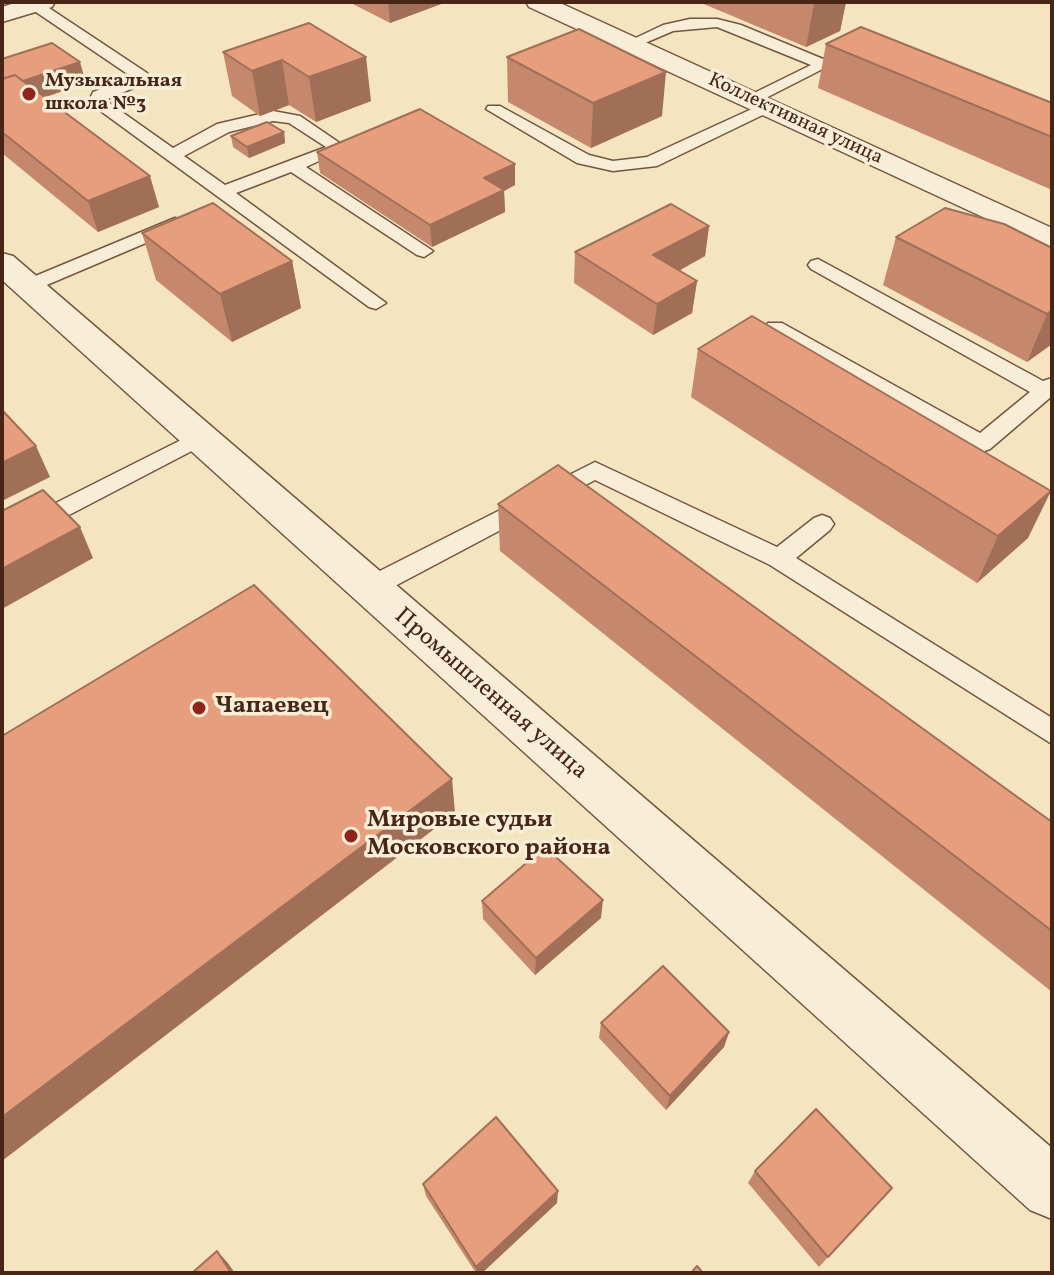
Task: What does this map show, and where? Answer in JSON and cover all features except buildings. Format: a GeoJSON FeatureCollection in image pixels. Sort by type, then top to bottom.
{"type":"FeatureCollection","features":[{"type":"Feature","properties":{"kind":"street","name":"Коллективная улица"},"geometry":{"type":"LineString","coordinates":[[538,2],[1052,240]]}},
{"type":"Feature","properties":{"kind":"street"},"geometry":{"type":"LineString","coordinates":[[2,15],[39,3]]}},
{"type":"Feature","properties":{"kind":"street","name":"Промышленная улица"},"geometry":{"type":"LineString","coordinates":[[15,275],[1052,1188]]}},
{"type":"Feature","properties":{"kind":"lane"},"geometry":{"type":"LineString","coordinates":[[39,3],[141,76],[139,80],[99,95],[97,101],[172,155],[225,199],[376,303]]}},
{"type":"Feature","properties":{"kind":"lane"},"geometry":{"type":"LineString","coordinates":[[631,44],[668,28],[690,23],[717,23],[823,64]]}},
{"type":"Feature","properties":{"kind":"lane"},"geometry":{"type":"LineString","coordinates":[[494,109],[583,159],[613,166],[651,162],[823,64],[860,46],[870,50]]}},
{"type":"Feature","properties":{"kind":"lane"},"geometry":{"type":"LineString","coordinates":[[172,155],[223,128],[273,116],[294,119],[339,148],[225,199]]}},
{"type":"Feature","properties":{"kind":"lane"},"geometry":{"type":"LineString","coordinates":[[293,166],[424,251]]}},
{"type":"Feature","properties":{"kind":"lane"},"geometry":{"type":"LineString","coordinates":[[15,275],[190,218]]}},
{"type":"Feature","properties":{"kind":"lane"},"geometry":{"type":"LineString","coordinates":[[775,327],[982,444],[1049,388],[818,265]]}},
{"type":"Feature","properties":{"kind":"lane"},"geometry":{"type":"LineString","coordinates":[[2,541],[199,438]]}},
{"type":"Feature","properties":{"kind":"lane"},"geometry":{"type":"LineString","coordinates":[[369,588],[595,470],[779,559],[1052,732]]}},
{"type":"Feature","properties":{"kind":"lane"},"geometry":{"type":"LineString","coordinates":[[779,559],[822,524]]}},
{"type":"Feature","properties":{"kind":"place","name":"Музыкальная школа №3"},"geometry":{"type":"Point","coordinates":[29,94]}},
{"type":"Feature","properties":{"kind":"place","name":"Чапаевец"},"geometry":{"type":"Point","coordinates":[199,708]}},
{"type":"Feature","properties":{"kind":"place","name":"Мировые судьи Московского района"},"geometry":{"type":"Point","coordinates":[351,836]}}]}
